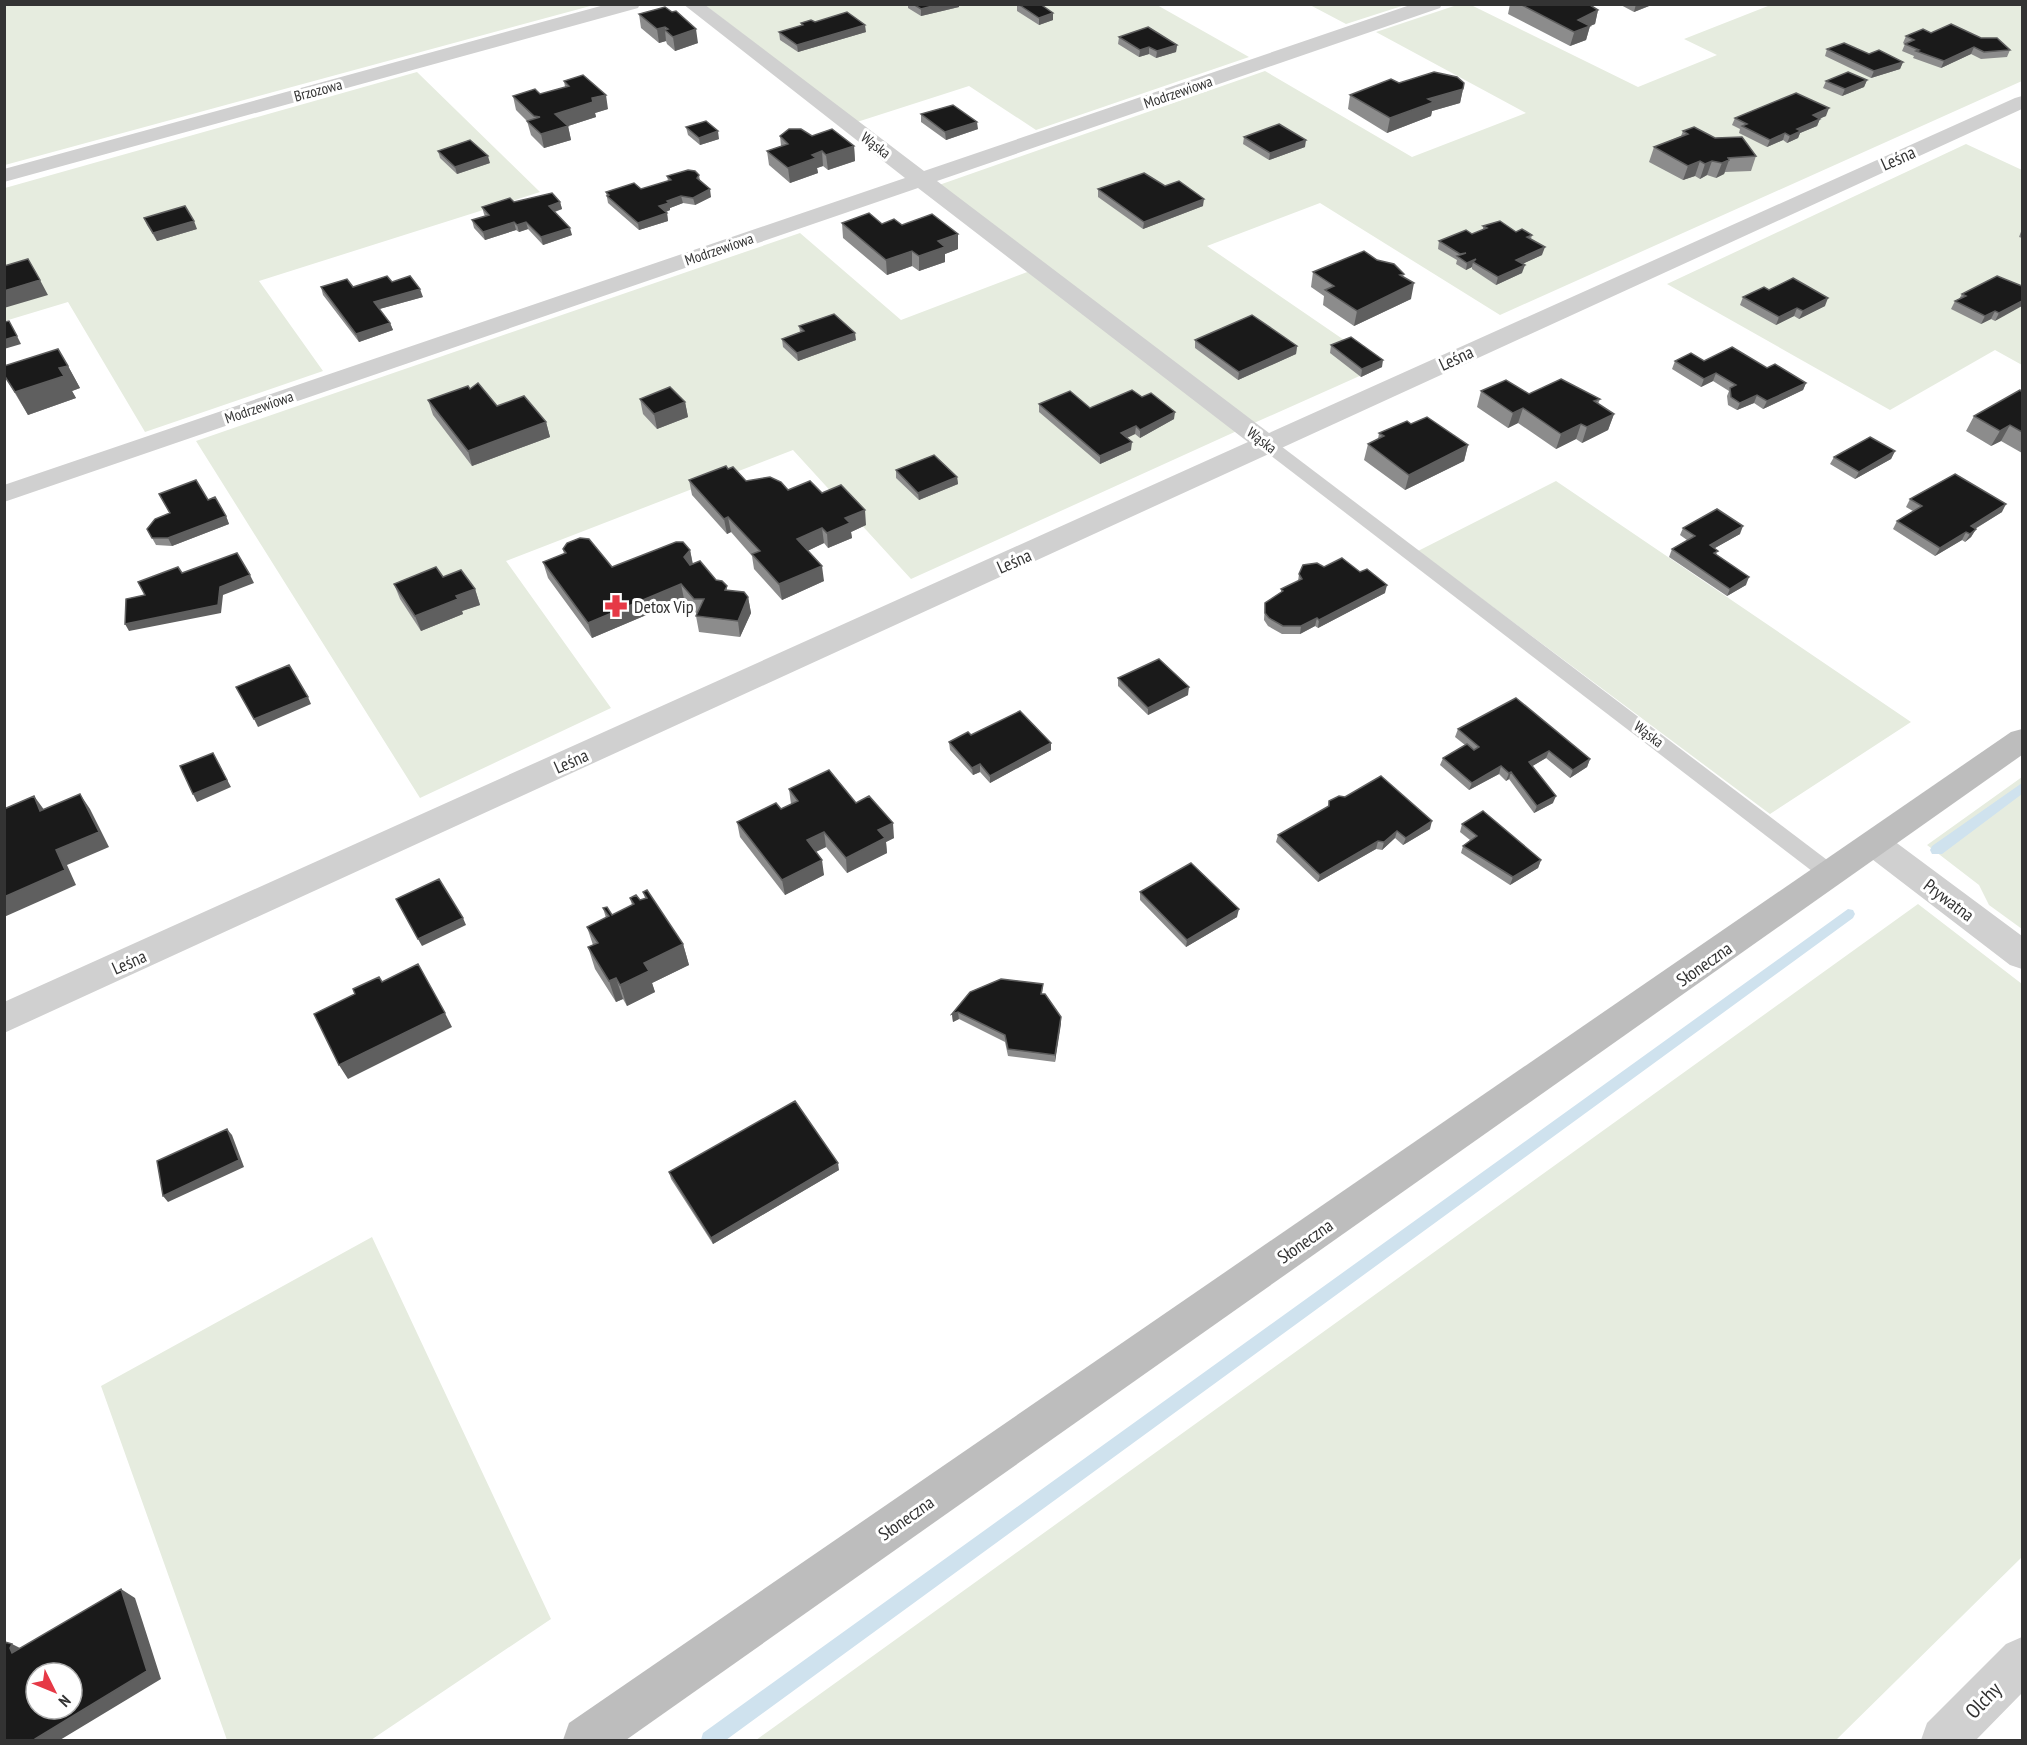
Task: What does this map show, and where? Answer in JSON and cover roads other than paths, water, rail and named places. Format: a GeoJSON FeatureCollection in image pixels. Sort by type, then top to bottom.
{"type":"FeatureCollection","features":[{"type":"Feature","properties":{"kind":"main road","name":"Słoneczna"},"geometry":{"type":"LineString","coordinates":[[586,1740],[2022,740]]}},
{"type":"Feature","properties":{"kind":"street","name":"Brzozowa"},"geometry":{"type":"LineString","coordinates":[[4,176],[631,4]]}},
{"type":"Feature","properties":{"kind":"street","name":"Wąska"},"geometry":{"type":"LineString","coordinates":[[692,4],[1267,444]]}},
{"type":"Feature","properties":{"kind":"street","name":"Modrzewiowa"},"geometry":{"type":"LineString","coordinates":[[4,494],[1433,4]]}},
{"type":"Feature","properties":{"kind":"street","name":"Leśna"},"geometry":{"type":"LineString","coordinates":[[4,1018],[2022,102]]}},
{"type":"Feature","properties":{"kind":"street","name":"Prywatna"},"geometry":{"type":"LineString","coordinates":[[1875,844],[2022,955]]}},
{"type":"Feature","properties":{"kind":"street","name":"Olchy"},"geometry":{"type":"LineString","coordinates":[[1944,1740],[2022,1660]]}},
{"type":"Feature","properties":{"kind":"lane","name":"Wąska"},"geometry":{"type":"LineString","coordinates":[[1267,444],[1832,874]]}},
{"type":"Feature","properties":{"kind":"waterway"},"geometry":{"type":"LineString","coordinates":[[1937,850],[2022,788]]}},
{"type":"Feature","properties":{"kind":"waterway"},"geometry":{"type":"LineString","coordinates":[[710,1740],[1848,914]]}},
{"type":"Feature","properties":{"kind":"place","name":"Detox Vip"},"geometry":{"type":"Point","coordinates":[616,606]}}]}
